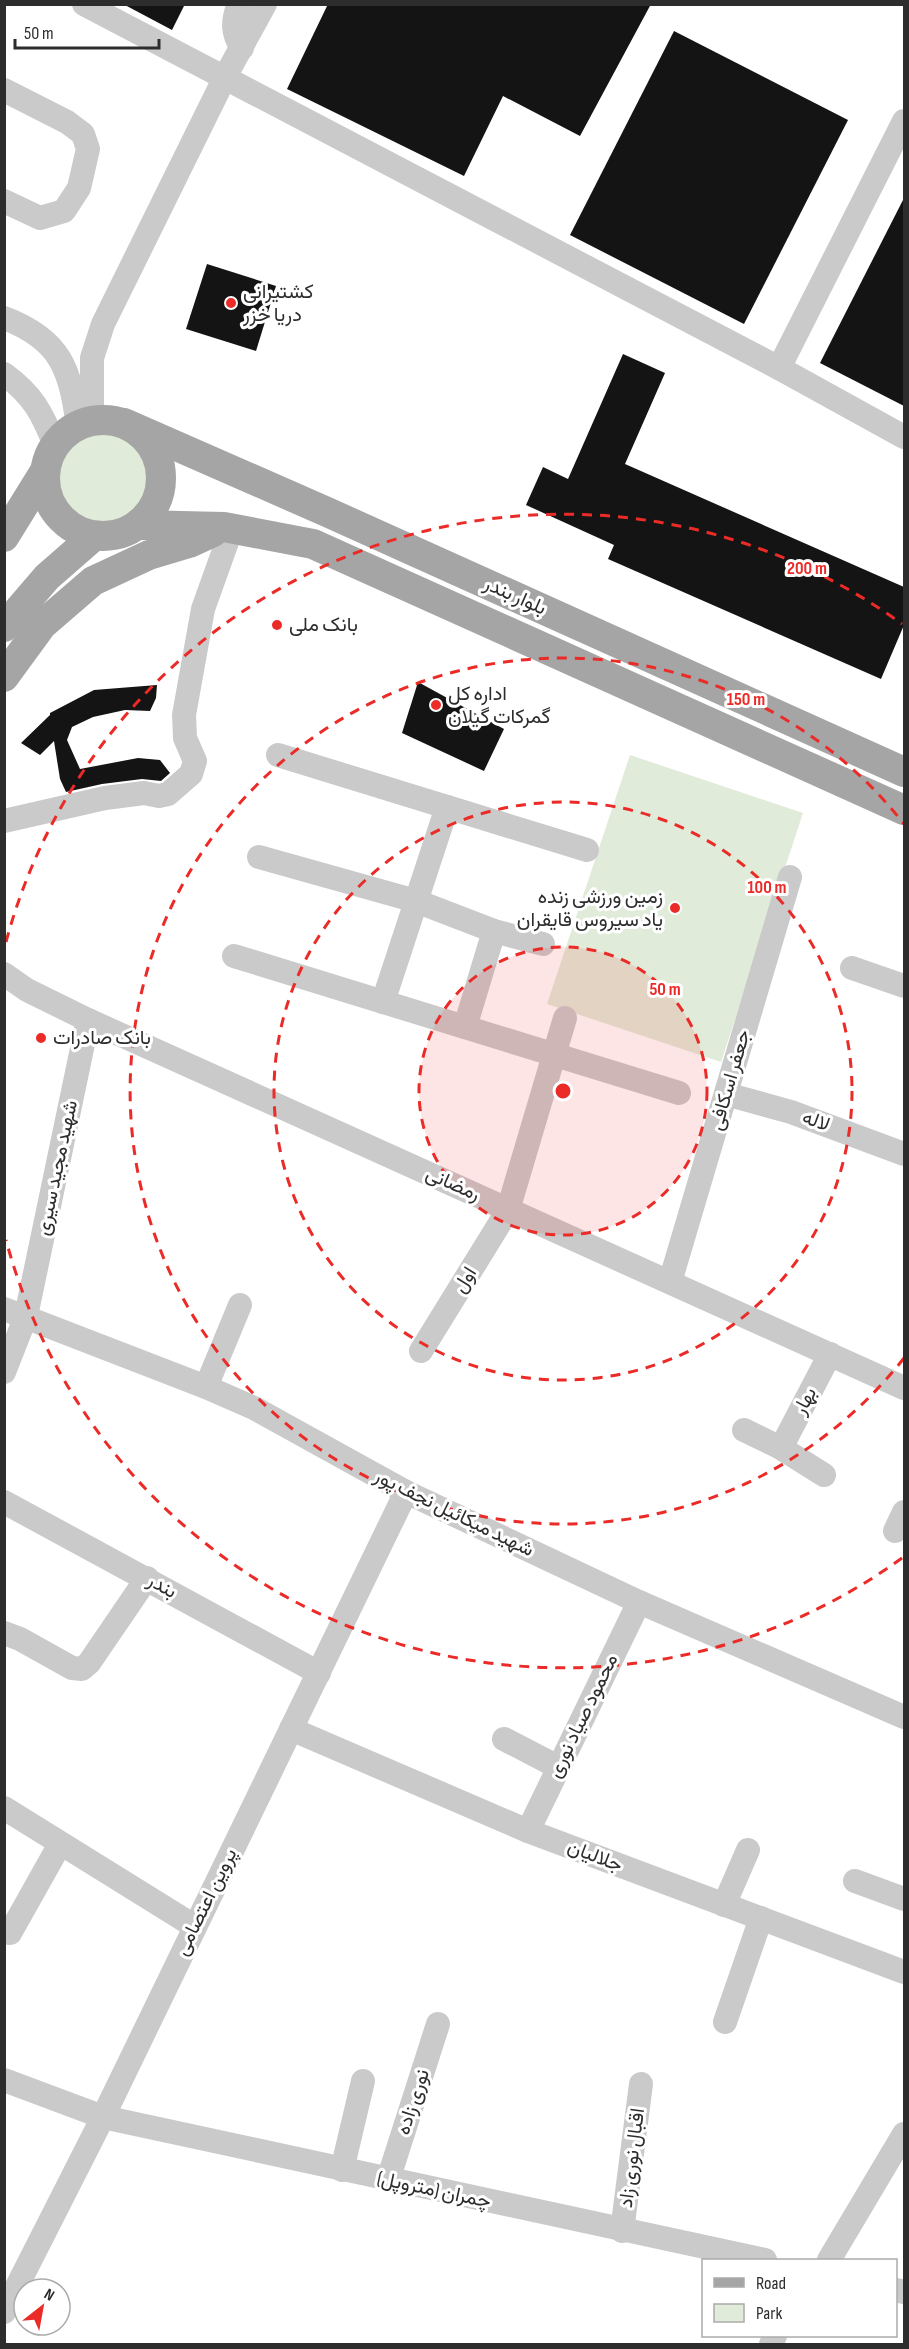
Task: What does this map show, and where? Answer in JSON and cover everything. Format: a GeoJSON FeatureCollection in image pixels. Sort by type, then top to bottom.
{"type":"FeatureCollection","features":[{"type":"Feature","properties":{"kind":"main road"},"geometry":{"type":"LineString","coordinates":[[4,537],[50,458],[65,434],[85,423],[107,420],[124,423],[148,441],[161,470],[161,486],[157,501],[149,515],[124,533],[109,537],[79,532],[66,524],[48,500],[45,486],[50,458]]}},
{"type":"Feature","properties":{"kind":"main road","name":"بلوار بندر"},"geometry":{"type":"LineString","coordinates":[[124,423],[904,772]]}},
{"type":"Feature","properties":{"kind":"main road","name":"بلوار بندر"},"geometry":{"type":"LineString","coordinates":[[138,525],[228,527],[312,544],[904,810]]}},
{"type":"Feature","properties":{"kind":"main road"},"geometry":{"type":"LineString","coordinates":[[4,677],[42,625],[93,581],[149,555],[189,543],[228,527]]}},
{"type":"Feature","properties":{"kind":"main road"},"geometry":{"type":"LineString","coordinates":[[4,627],[47,577],[94,536]]}},
{"type":"Feature","properties":{"kind":"main road"},"geometry":{"type":"LineString","coordinates":[[791,759],[805,727]]}},
{"type":"Feature","properties":{"kind":"street"},"geometry":{"type":"LineString","coordinates":[[84,4],[779,368],[904,437]]}},
{"type":"Feature","properties":{"kind":"street"},"geometry":{"type":"LineString","coordinates":[[239,4],[233,24],[235,37],[242,48]]}},
{"type":"Feature","properties":{"kind":"street"},"geometry":{"type":"LineString","coordinates":[[85,423],[92,358],[103,324],[225,77],[265,4]]}},
{"type":"Feature","properties":{"kind":"street"},"geometry":{"type":"LineString","coordinates":[[4,90],[67,122],[82,134],[88,149],[79,188],[64,211],[40,218],[4,201]]}},
{"type":"Feature","properties":{"kind":"street"},"geometry":{"type":"LineString","coordinates":[[779,368],[904,121]]}},
{"type":"Feature","properties":{"kind":"street"},"geometry":{"type":"LineString","coordinates":[[4,318],[38,334],[62,359],[85,423]]}},
{"type":"Feature","properties":{"kind":"street"},"geometry":{"type":"LineString","coordinates":[[4,374],[21,386],[35,402],[50,458]]}},
{"type":"Feature","properties":{"kind":"street"},"geometry":{"type":"LineString","coordinates":[[4,820],[105,798],[144,793],[159,796],[168,794],[191,774],[195,761],[185,738],[184,715],[203,609],[228,527]]}},
{"type":"Feature","properties":{"kind":"street"},"geometry":{"type":"LineString","coordinates":[[278,755],[587,850]]}},
{"type":"Feature","properties":{"kind":"street"},"geometry":{"type":"LineString","coordinates":[[382,1002],[447,807]]}},
{"type":"Feature","properties":{"kind":"street"},"geometry":{"type":"LineString","coordinates":[[259,856],[416,901],[494,931],[543,944]]}},
{"type":"Feature","properties":{"kind":"street","name":"جعفر اسکافی"},"geometry":{"type":"LineString","coordinates":[[670,1282],[790,877]]}},
{"type":"Feature","properties":{"kind":"street"},"geometry":{"type":"LineString","coordinates":[[465,1027],[494,931]]}},
{"type":"Feature","properties":{"kind":"street"},"geometry":{"type":"LineString","coordinates":[[234,956],[679,1093]]}},
{"type":"Feature","properties":{"kind":"street"},"geometry":{"type":"LineString","coordinates":[[852,968],[904,986]]}},
{"type":"Feature","properties":{"kind":"street","name":"رمضانی"},"geometry":{"type":"LineString","coordinates":[[4,974],[27,990],[88,1020],[830,1354],[904,1385]]}},
{"type":"Feature","properties":{"kind":"street","name":"اول"},"geometry":{"type":"LineString","coordinates":[[421,1351],[508,1209],[565,1018]]}},
{"type":"Feature","properties":{"kind":"street","name":"شهید مجید سیری"},"geometry":{"type":"LineString","coordinates":[[4,1372],[15,1312],[88,1020]]}},
{"type":"Feature","properties":{"kind":"street","name":"لاله"},"geometry":{"type":"LineString","coordinates":[[726,1094],[791,1112],[904,1154]]}},
{"type":"Feature","properties":{"kind":"street"},"geometry":{"type":"LineString","coordinates":[[206,1387],[240,1305]]}},
{"type":"Feature","properties":{"kind":"street","name":"شهید میکائیل نجف پور"},"geometry":{"type":"LineString","coordinates":[[15,1312],[254,1408],[406,1492],[639,1602],[904,1717]]}},
{"type":"Feature","properties":{"kind":"street","name":"بهار"},"geometry":{"type":"LineString","coordinates":[[781,1448],[830,1354]]}},
{"type":"Feature","properties":{"kind":"street"},"geometry":{"type":"LineString","coordinates":[[744,1430],[781,1448],[824,1475]]}},
{"type":"Feature","properties":{"kind":"street","name":"پروین اعتصامی"},"geometry":{"type":"LineString","coordinates":[[4,2312],[103,2117],[406,1492]]}},
{"type":"Feature","properties":{"kind":"street","name":"بندر"},"geometry":{"type":"LineString","coordinates":[[4,1502],[319,1673]]}},
{"type":"Feature","properties":{"kind":"street"},"geometry":{"type":"LineString","coordinates":[[4,1633],[20,1639],[72,1668],[82,1669],[89,1663],[147,1578]]}},
{"type":"Feature","properties":{"kind":"street","name":"محمود صیاد نوری"},"geometry":{"type":"LineString","coordinates":[[528,1831],[639,1602]]}},
{"type":"Feature","properties":{"kind":"street","name":"جلالیان"},"geometry":{"type":"LineString","coordinates":[[291,1729],[528,1831],[904,1972]]}},
{"type":"Feature","properties":{"kind":"street"},"geometry":{"type":"LineString","coordinates":[[504,1739],[558,1767]]}},
{"type":"Feature","properties":{"kind":"street"},"geometry":{"type":"LineString","coordinates":[[4,1808],[194,1926]]}},
{"type":"Feature","properties":{"kind":"street"},"geometry":{"type":"LineString","coordinates":[[10,1933],[60,1844]]}},
{"type":"Feature","properties":{"kind":"street"},"geometry":{"type":"LineString","coordinates":[[724,1905],[748,1850]]}},
{"type":"Feature","properties":{"kind":"street"},"geometry":{"type":"LineString","coordinates":[[855,1881],[904,1899]]}},
{"type":"Feature","properties":{"kind":"street"},"geometry":{"type":"LineString","coordinates":[[725,2022],[761,1918]]}},
{"type":"Feature","properties":{"kind":"street","name":"نوری زاده"},"geometry":{"type":"LineString","coordinates":[[388,2180],[438,2024]]}},
{"type":"Feature","properties":{"kind":"street","name":"چمران (متروپل)"},"geometry":{"type":"LineString","coordinates":[[4,2080],[103,2117],[760,2259]]}},
{"type":"Feature","properties":{"kind":"street"},"geometry":{"type":"LineString","coordinates":[[342,2170],[363,2081]]}},
{"type":"Feature","properties":{"kind":"street","name":"اقبال نوری زاد"},"geometry":{"type":"LineString","coordinates":[[622,2231],[641,2084]]}},
{"type":"Feature","properties":{"kind":"street"},"geometry":{"type":"LineString","coordinates":[[829,2259],[904,2134]]}},
{"type":"Feature","properties":{"kind":"green space"},"geometry":{"type":"Polygon","coordinates":[[[103,428],[122,432],[138,443],[149,459],[153,478],[149,497],[138,513],[122,524],[103,528],[84,524],[68,513],[57,497],[53,478],[57,459],[68,443],[84,432],[103,428]]]}},
{"type":"Feature","properties":{"kind":"green space","name":"زمین ورزشی زنده یاد سیروس قایقران"},"geometry":{"type":"Polygon","coordinates":[[[630,755],[803,813],[721,1062],[547,1004],[630,755]]]}},
{"type":"Feature","properties":{"kind":"building"},"geometry":{"type":"Polygon","coordinates":[[[123,4],[185,4],[172,30],[123,4]]]}},
{"type":"Feature","properties":{"kind":"building"},"geometry":{"type":"Polygon","coordinates":[[[328,4],[651,4],[580,136],[503,96],[464,176],[287,89],[328,4]]]}},
{"type":"Feature","properties":{"kind":"building"},"geometry":{"type":"Polygon","coordinates":[[[674,31],[848,120],[744,324],[570,235],[674,31]]]}},
{"type":"Feature","properties":{"kind":"building"},"geometry":{"type":"Polygon","coordinates":[[[904,198],[904,406],[820,363],[904,198]]]}},
{"type":"Feature","properties":{"kind":"building"},"geometry":{"type":"Polygon","coordinates":[[[207,264],[276,286],[256,351],[186,329],[207,264]]]}},
{"type":"Feature","properties":{"kind":"building"},"geometry":{"type":"Polygon","coordinates":[[[623,354],[665,373],[625,464],[904,587],[904,625],[881,679],[608,559],[614,545],[526,505],[543,467],[568,479],[623,354]]]}},
{"type":"Feature","properties":{"kind":"building","name":"اداره کل گمرکات گیلان"},"geometry":{"type":"Polygon","coordinates":[[[418,682],[504,729],[484,771],[402,733],[418,682]]]}},
{"type":"Feature","properties":{"kind":"building"},"geometry":{"type":"Polygon","coordinates":[[[157,685],[156,698],[150,711],[125,710],[93,717],[72,727],[67,740],[80,769],[138,758],[160,760],[170,773],[161,781],[142,779],[102,784],[66,792],[60,779],[54,741],[40,755],[21,743],[50,713],[94,690],[157,685]]]}},
{"type":"Feature","properties":{"kind":"place","name":"کشتیرانی دریا خزر"},"geometry":{"type":"Point","coordinates":[231,303]}},
{"type":"Feature","properties":{"kind":"place","name":"بانک ملی"},"geometry":{"type":"Point","coordinates":[277,625]}},
{"type":"Feature","properties":{"kind":"place","name":"اداره کل گمرکات گیلان"},"geometry":{"type":"Point","coordinates":[436,705]}},
{"type":"Feature","properties":{"kind":"place","name":"زمین ورزشی زنده یاد سیروس قایقران"},"geometry":{"type":"Point","coordinates":[675,908]}},
{"type":"Feature","properties":{"kind":"place","name":"بانک صادرات"},"geometry":{"type":"Point","coordinates":[41,1038]}}]}
